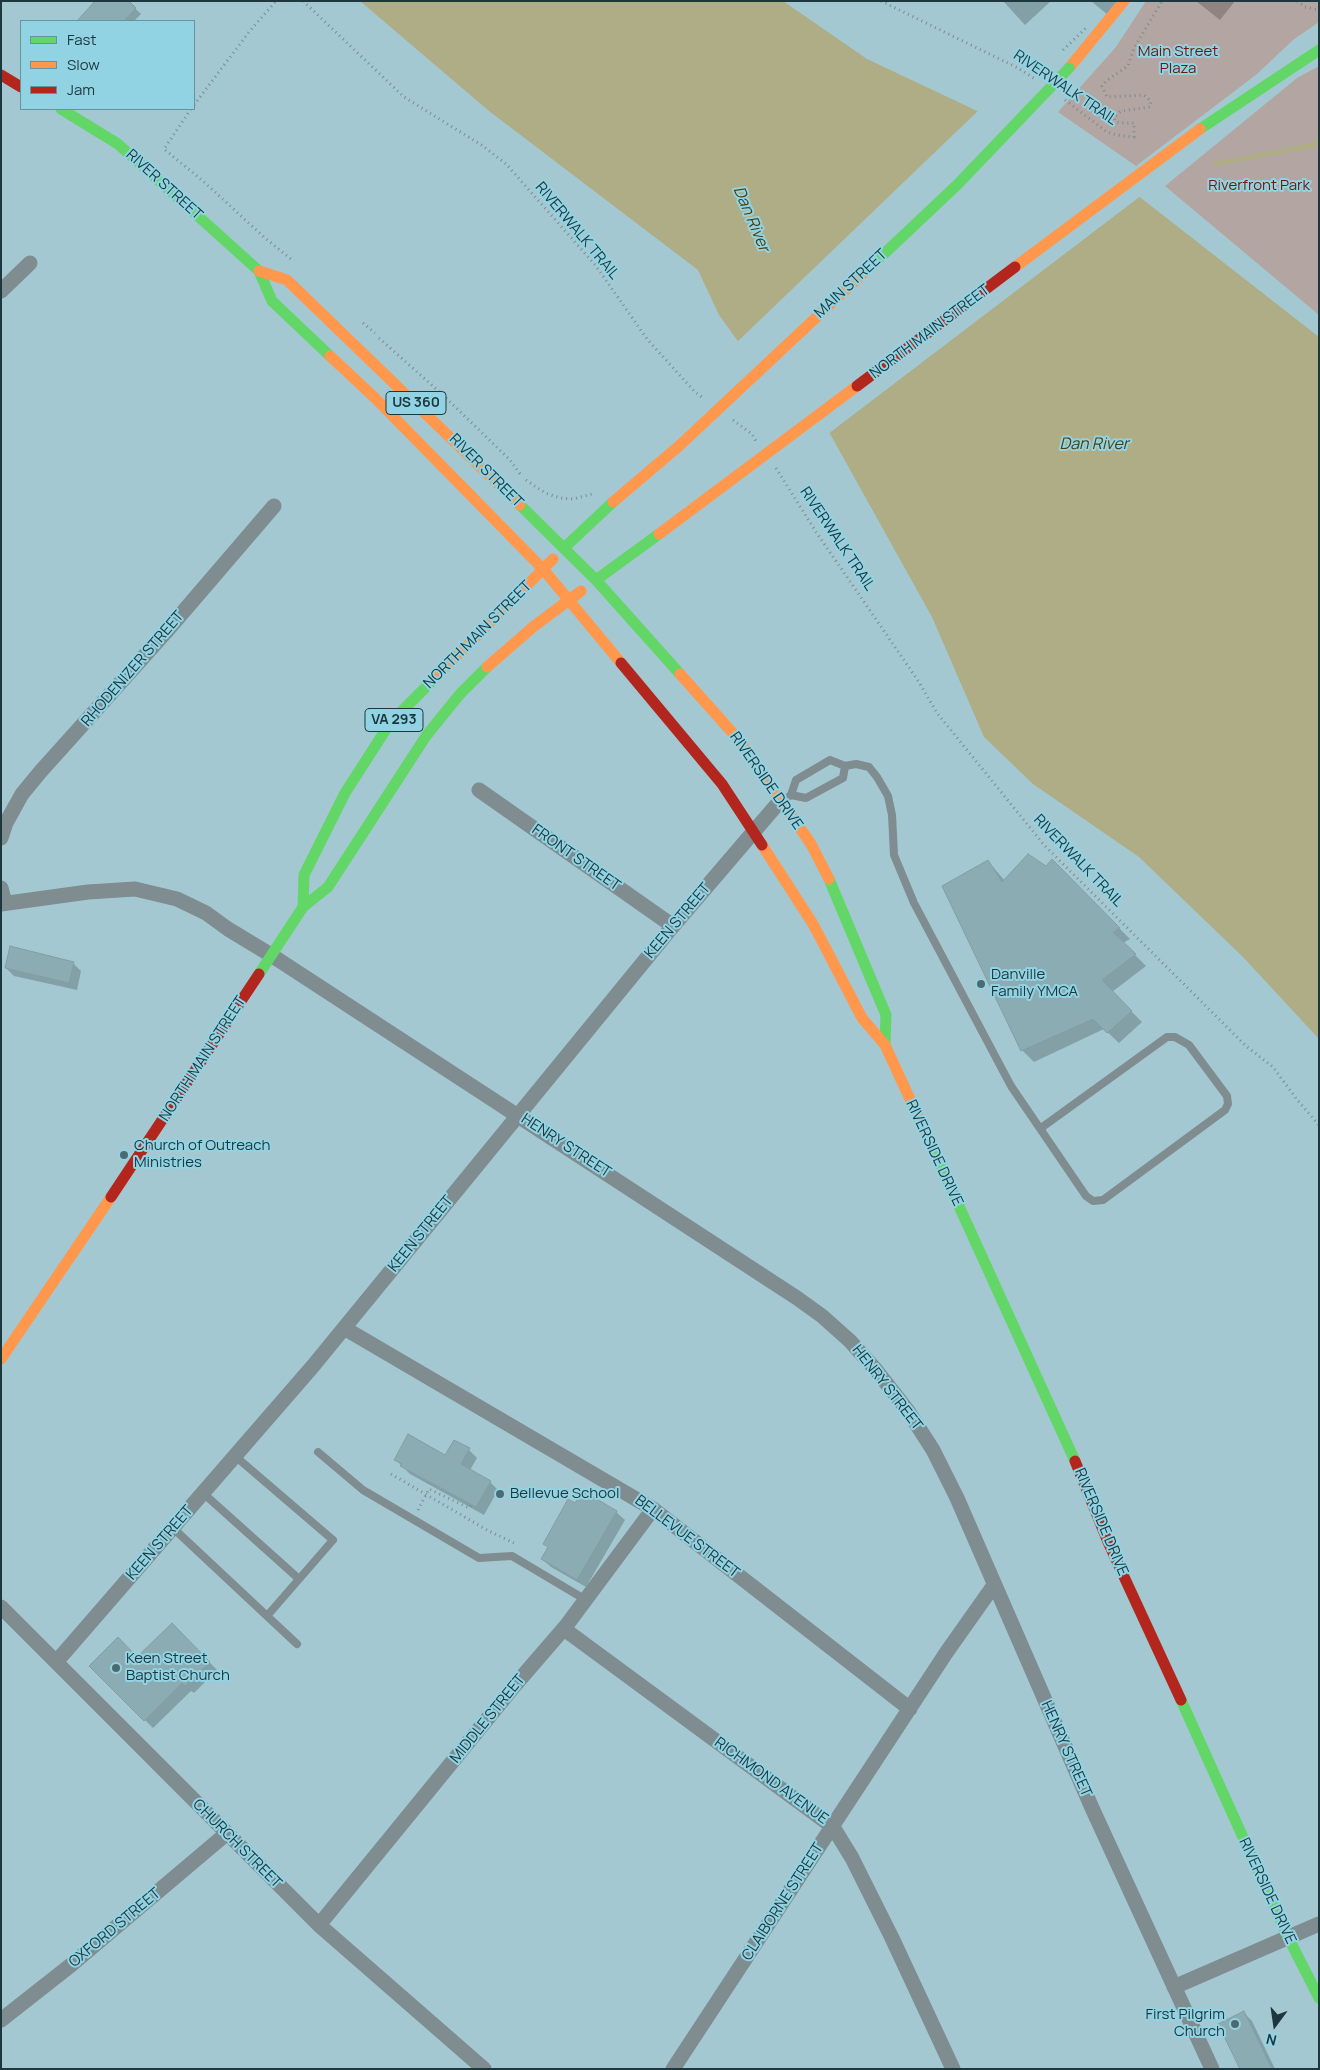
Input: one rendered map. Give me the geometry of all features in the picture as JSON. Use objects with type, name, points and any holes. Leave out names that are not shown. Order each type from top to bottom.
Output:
[{"type":"main road","name":"MAIN STREET","points":[[564,548],[613,502],[686,440],[964,178],[1069,68],[1123,2]]},
{"type":"main road","name":"NORTH MAIN STREET","points":[[1,1359],[184,1089],[303,907],[328,887],[426,736],[460,694],[495,659],[569,600],[1200,129],[1319,50]]},
{"type":"main road","points":[[1,76],[20,86]]},
{"type":"main road","name":"RIVER STREET","points":[[63,110],[118,144],[259,271],[272,301],[375,398],[543,569],[569,600]]},
{"type":"main road","name":"RIVER STREET","points":[[259,271],[288,280],[596,580]]},
{"type":"main road","name":"NORTH MAIN STREET","points":[[303,907],[304,875],[345,793],[390,723],[564,548]]},
{"type":"main road","name":"RIVERSIDE DRIVE","points":[[596,580],[740,740],[786,798],[837,894],[852,928],[886,1015],[885,1045]]},
{"type":"main road","name":"RIVERSIDE DRIVE","points":[[569,600],[722,784],[813,924],[862,1018],[885,1045],[1060,1426],[1108,1542],[1288,1937],[1319,1998]]},
{"type":"street","points":[[1,291],[30,263]]},
{"type":"street","name":"RHODENIZER STREET","points":[[1,838],[6,823],[22,794],[41,770],[126,678],[274,506]]},
{"type":"street","name":"FRONT STREET","points":[[479,790],[674,926]]},
{"type":"street","name":"KEEN STREET","points":[[57,1661],[344,1328],[674,926],[753,832],[786,798]]},
{"type":"street","points":[[1,888],[3,903]]},
{"type":"street","name":"HENRY STREET","points":[[3,903],[88,892],[136,889],[151,891],[177,899],[206,913],[797,1298],[822,1316],[850,1341],[876,1370],[908,1411],[933,1450],[957,1498],[1092,1808],[1212,2069]]},
{"type":"street","name":"BELLEVUE STREET","points":[[344,1328],[653,1509],[910,1709]]},
{"type":"street","name":"MIDDLE STREET","points":[[319,1926],[515,1685],[564,1629],[653,1509]]},
{"type":"street","name":"CLAIBORNE STREET","points":[[672,2069],[994,1585]]},
{"type":"street","name":"CHURCH STREET","points":[[1,1607],[57,1661],[319,1926],[484,2069]]},
{"type":"street","name":"RICHMOND AVENUE","points":[[564,1629],[833,1827],[852,1858],[953,2069]]},
{"type":"street","name":"OXFORD STREET","points":[[1,2020],[71,1965],[226,1834]]},
{"type":"street","points":[[1174,1987],[1319,1924]]},
{"type":"lane","points":[[845,766],[843,778],[806,798],[786,798],[796,780],[830,760],[845,766],[856,764],[868,767],[888,796],[892,815],[894,855],[914,903],[1011,1086],[1086,1196],[1093,1201],[1103,1200],[1224,1110],[1228,1104],[1227,1096],[1189,1045],[1175,1037],[1167,1037],[1041,1128]]},
{"type":"lane","points":[[318,1452],[363,1490],[479,1558],[512,1556],[586,1600]]},
{"type":"lane","points":[[235,1456],[333,1540],[267,1616]]},
{"type":"lane","points":[[203,1492],[299,1579]]},
{"type":"lane","points":[[172,1528],[297,1644]]},
{"type":"path","points":[[195,104],[248,32],[276,1]]},
{"type":"path","name":"RIVERWALK TRAIL","points":[[303,1],[404,97],[483,146],[506,164],[596,266],[647,339],[694,391],[708,402]]},
{"type":"path","name":"RIVERWALK TRAIL","points":[[881,1],[1018,68],[1040,82]]},
{"type":"path","name":"RIVERWALK TRAIL","points":[[1061,97],[1107,132],[1134,137],[1134,123],[1120,124],[1114,117],[1121,111],[1150,107],[1151,101],[1144,95],[1107,97],[1102,86],[1106,81],[1128,66],[1134,48],[1162,1]]},
{"type":"path","points":[[1297,1],[1305,7],[1319,10]]},
{"type":"path","points":[[190,110],[164,149],[296,264]]},
{"type":"path","points":[[360,321],[439,391],[510,460],[520,475],[532,484],[545,493],[573,500],[600,491]]},
{"type":"path","points":[[728,416],[752,434],[762,448]]},
{"type":"path","name":"RIVERWALK TRAIL","points":[[771,462],[937,713],[1044,845],[1246,1046],[1273,1067],[1298,1101],[1319,1125]]},
{"type":"path","points":[[391,1474],[487,1530],[518,1545],[512,1556]]},
{"type":"path","points":[[425,1495],[429,1489],[469,1508],[472,1505]]},
{"type":"green space","name":"Main Street Plaza","points":[[1146,1],[1319,1],[1319,22],[1293,40],[1257,74],[1136,166],[1058,112],[1116,47]]},
{"type":"green space","name":"Riverfront Park","points":[[1319,66],[1319,315],[1165,186],[1297,78]]},
{"type":"water","name":"Dan River","points":[[360,1],[783,1],[867,59],[1045,143],[1091,159],[1319,337],[1319,1039],[1243,957],[1139,857],[1033,784],[984,737],[932,617],[829,432],[772,388],[719,315],[698,270],[489,111]]},
{"type":"pier","points":[[980,109],[1046,140],[1092,157],[1142,195],[828,434],[771,390],[736,343]]},
{"type":"building","points":[[95,1],[129,1],[136,8],[125,20],[78,20]]},
{"type":"building","points":[[1028,854],[1046,866],[1052,859],[1120,928],[1113,932],[1136,954],[1102,980],[1132,1011],[1107,1033],[1093,1019],[1021,1051],[942,886],[988,860],[1002,882]]},
{"type":"building","points":[[10,946],[74,962],[69,983],[5,968]]},
{"type":"building","points":[[408,1434],[445,1455],[454,1440],[470,1448],[461,1464],[491,1481],[476,1507],[400,1466],[402,1464],[394,1460]]},
{"type":"building","points":[[583,1491],[617,1511],[577,1580],[541,1559],[548,1547],[543,1544],[568,1499],[575,1503]]},
{"type":"building","points":[[172,1623],[210,1662],[185,1686],[182,1683],[144,1721],[89,1666],[118,1637],[137,1657]]},
{"type":"building","points":[[1244,2011],[1272,2069],[1240,2069],[1218,2024]]},
{"type":"waterway","points":[[1215,164],[1314,145],[1319,138]]},
{"type":"traffic: fast","points":[[1200,129],[1319,50]]},
{"type":"traffic: fast","points":[[869,268],[957,185],[1069,68]]},
{"type":"traffic: fast","points":[[63,110],[118,144],[259,271],[272,301],[330,356]]},
{"type":"traffic: fast","points":[[564,548],[613,502]]},
{"type":"traffic: fast","points":[[520,505],[596,580],[680,674]]},
{"type":"traffic: fast","points":[[596,580],[659,534]]},
{"type":"traffic: fast","points":[[259,974],[303,907],[328,887],[426,736],[460,694],[487,667]]},
{"type":"traffic: fast","points":[[303,907],[304,875],[345,793],[390,723],[437,676]]},
{"type":"traffic: fast","points":[[829,879],[886,1015],[885,1045]]},
{"type":"traffic: fast","points":[[928,1138],[1075,1461]]},
{"type":"traffic: fast","points":[[1181,1700],[1288,1937],[1319,1998]]},
{"type":"traffic: slow","points":[[1069,68],[1124,1]]},
{"type":"traffic: slow","points":[[1015,267],[1200,129]]},
{"type":"traffic: slow","points":[[613,502],[679,446],[869,268]]},
{"type":"traffic: slow","points":[[259,271],[287,280],[520,505]]},
{"type":"traffic: slow","points":[[330,356],[375,398],[543,569],[621,663]]},
{"type":"traffic: slow","points":[[659,534],[857,386]]},
{"type":"traffic: slow","points":[[437,676],[553,559]]},
{"type":"traffic: slow","points":[[487,667],[533,627],[581,591]]},
{"type":"traffic: slow","points":[[680,674],[739,740],[811,844],[829,879]]},
{"type":"traffic: slow","points":[[762,845],[813,924],[862,1018],[885,1045],[928,1138]]},
{"type":"traffic: slow","points":[[1,1359],[111,1197]]},
{"type":"traffic: jam","points":[[1,75],[20,86]]},
{"type":"traffic: jam","points":[[857,386],[1015,267]]},
{"type":"traffic: jam","points":[[621,663],[722,784],[762,845]]},
{"type":"traffic: jam","points":[[111,1197],[259,974]]},
{"type":"traffic: jam","points":[[1075,1461],[1108,1542],[1181,1700]]},
{"type":"place","name":"Danville Family YMCA","points":[[981,984]]},
{"type":"place","name":"Church of Outreach Ministries","points":[[124,1155]]},
{"type":"place","name":"Bellevue School","points":[[500,1494]]},
{"type":"place","name":"Keen Street Baptist Church","points":[[116,1668]]},
{"type":"place","name":"First Pilgrim Church","points":[[1235,2024]]}]
